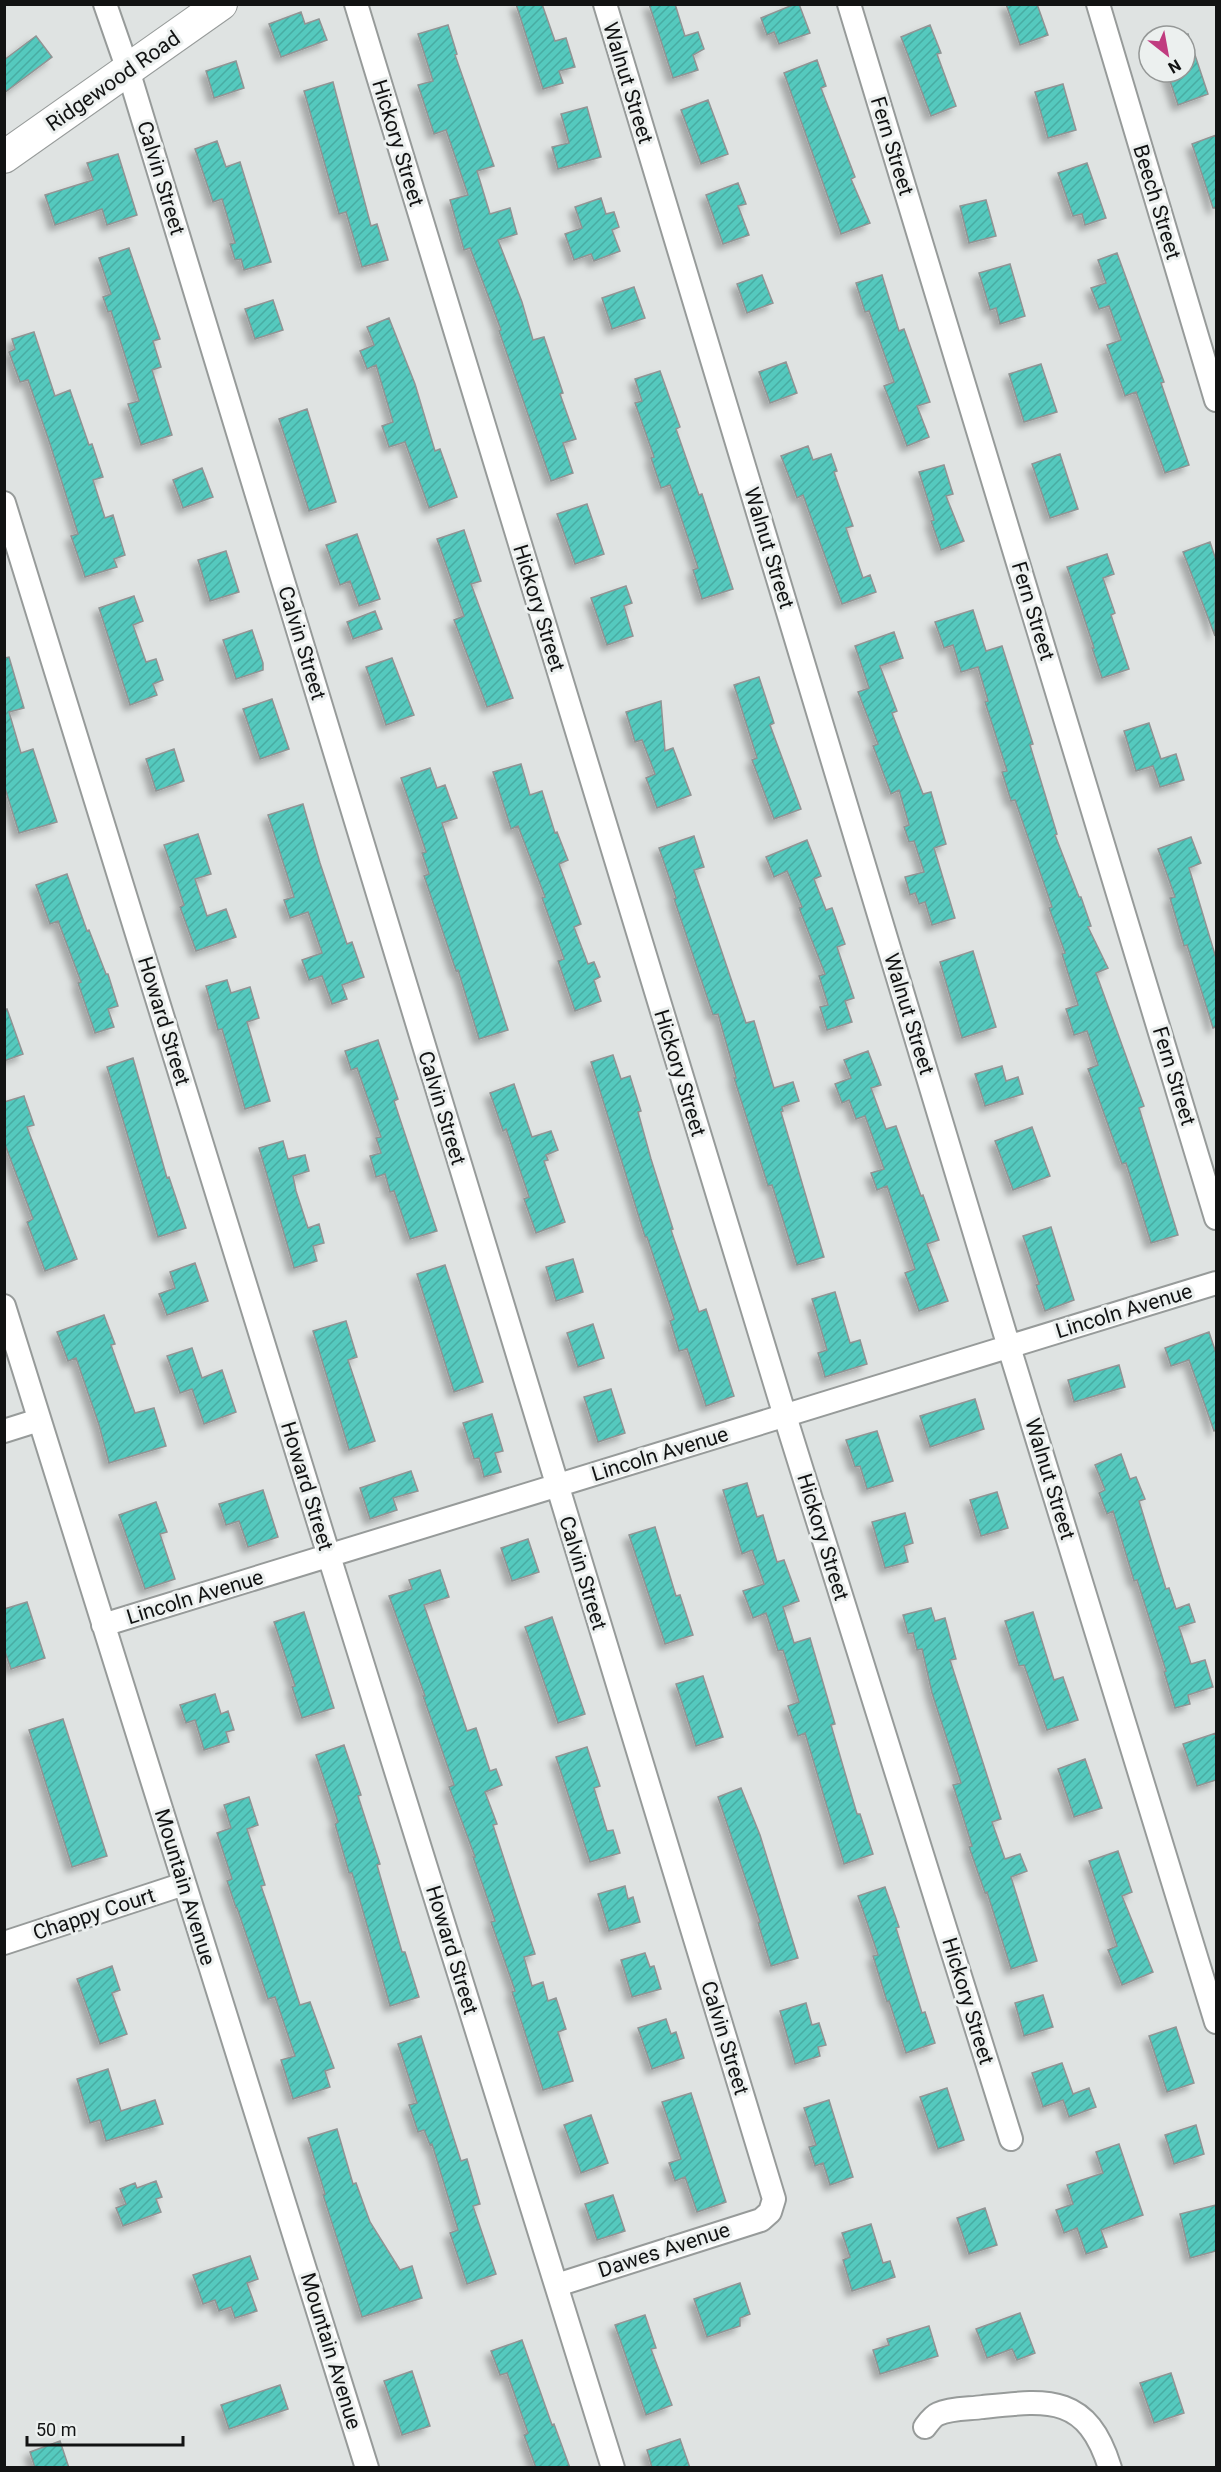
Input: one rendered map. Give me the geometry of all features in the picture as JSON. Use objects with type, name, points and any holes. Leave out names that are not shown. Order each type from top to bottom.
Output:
[{"type":"main road","name":"Ridgewood Road","points":[[4,157],[221,4]]},
{"type":"street","name":"Calvin Street","points":[[105,4],[128,70],[774,2199],[770,2212]]},
{"type":"street","name":"Hickory Street","points":[[356,4],[785,1416],[1011,2139]]},
{"type":"street","name":"Walnut Street","points":[[605,4],[1009,1347],[1216,2022]]},
{"type":"street","name":"Fern Street","points":[[849,4],[1216,1218]]},
{"type":"street","name":"Beech Street","points":[[1098,4],[1216,399]]},
{"type":"street","name":"Howard Street","points":[[4,503],[613,2468]]},
{"type":"street","name":"Lincoln Avenue","points":[[103,1625],[1216,1283]]},
{"type":"street","name":"Mountain Avenue","points":[[4,1306],[367,2468]]},
{"type":"street","points":[[4,1431],[39,1420]]},
{"type":"street","name":"Chappy Court","points":[[4,1943],[184,1884]]},
{"type":"street","name":"Dawes Avenue","points":[[556,2286],[761,2220],[770,2212]]},
{"type":"street","points":[[924,2427],[936,2414],[951,2411],[1036,2401],[1053,2403],[1087,2422],[1099,2438],[1110,2468]]},
{"type":"building","points":[[516,4],[542,4],[555,41],[566,38],[575,67],[559,71],[563,83],[543,89]]},
{"type":"building","points":[[649,4],[675,4],[685,36],[698,32],[704,49],[693,55],[698,70],[673,78]]},
{"type":"building","points":[[799,4],[810,33],[779,44],[774,32],[767,35],[761,18]]},
{"type":"building","points":[[1006,4],[1037,4],[1048,35],[1020,45]]},
{"type":"building","points":[[301,12],[305,24],[319,19],[327,40],[281,57],[269,24]]},
{"type":"building","points":[[448,25],[457,54],[455,55],[494,166],[477,171],[490,214],[510,208],[517,234],[498,240],[522,302],[533,340],[544,337],[576,439],[563,443],[573,473],[551,481],[499,331],[501,330],[470,248],[464,250],[450,200],[468,195],[446,130],[434,134],[418,85],[433,81],[418,34]]},
{"type":"building","points":[[930,25],[941,53],[937,54],[956,106],[931,116],[901,37]]},
{"type":"building","points":[[36,36],[52,57],[4,93],[4,60]]},
{"type":"building","points":[[817,60],[826,86],[821,88],[855,177],[851,179],[870,223],[841,234],[784,73]]},
{"type":"building","points":[[236,61],[244,88],[214,98],[206,71]]},
{"type":"building","points":[[1197,61],[1208,94],[1178,105],[1171,84],[1197,84]]},
{"type":"building","points":[[333,82],[371,226],[377,224],[388,260],[362,267],[346,212],[339,214],[304,91]]},
{"type":"building","points":[[1063,84],[1076,130],[1048,138],[1035,92]]},
{"type":"building","points":[[708,100],[728,154],[701,164],[681,110]]},
{"type":"building","points":[[587,107],[601,157],[558,169],[552,147],[569,143],[561,114]]},
{"type":"building","points":[[1216,135],[1216,208],[1213,208],[1192,144]]},
{"type":"building","points":[[217,141],[226,167],[240,162],[271,262],[244,270],[241,259],[235,260],[230,244],[235,243],[222,199],[213,202],[195,149]]},
{"type":"building","points":[[118,154],[137,215],[107,225],[102,209],[55,225],[45,195],[93,180],[87,163]]},
{"type":"building","points":[[1087,163],[1106,218],[1085,225],[1082,214],[1073,216],[1058,173]]},
{"type":"building","points":[[738,183],[746,204],[738,206],[749,235],[723,244],[706,195]]},
{"type":"building","points":[[601,198],[606,214],[614,212],[619,227],[612,230],[620,251],[594,261],[591,254],[574,260],[565,234],[582,228],[575,207]]},
{"type":"building","points":[[986,200],[996,236],[969,243],[960,206]]},
{"type":"building","points":[[129,248],[160,339],[153,341],[161,367],[152,370],[172,435],[141,445],[128,404],[139,401],[111,311],[108,312],[103,297],[111,294],[99,258]]},
{"type":"building","points":[[1117,253],[1164,382],[1161,383],[1189,465],[1165,473],[1136,392],[1125,396],[1107,345],[1121,340],[1109,306],[1099,309],[1091,288],[1106,283],[1098,260]]},
{"type":"building","points":[[1010,264],[1025,316],[1000,324],[996,308],[990,310],[979,273]]},
{"type":"building","points":[[762,275],[773,303],[747,313],[737,284]]},
{"type":"building","points":[[882,275],[899,331],[904,329],[930,402],[917,406],[929,437],[907,446],[884,386],[894,382],[869,311],[865,312],[856,283]]},
{"type":"building","points":[[634,287],[645,318],[612,329],[602,298]]},
{"type":"building","points":[[273,300],[283,330],[255,339],[245,309]]},
{"type":"building","points":[[389,318],[415,384],[435,451],[440,449],[457,497],[429,508],[405,442],[389,447],[382,426],[393,422],[376,365],[367,369],[360,351],[374,345],[367,327]]},
{"type":"building","points":[[34,332],[55,396],[70,390],[103,477],[93,480],[105,518],[113,515],[125,555],[114,559],[117,567],[85,577],[71,536],[78,534],[50,444],[28,380],[20,382],[9,352],[15,349],[12,339]]},
{"type":"building","points":[[786,362],[797,393],[770,403],[759,372]]},
{"type":"building","points":[[1041,364],[1057,412],[1024,422],[1009,374]]},
{"type":"building","points":[[660,371],[680,427],[676,429],[699,495],[702,494],[733,589],[702,599],[693,570],[698,568],[670,485],[661,488],[651,458],[654,457],[635,403],[642,401],[635,379]]},
{"type":"building","points":[[307,409],[336,502],[309,511],[279,419]]},
{"type":"building","points":[[808,446],[813,460],[831,454],[837,471],[834,472],[853,526],[846,528],[863,578],[870,575],[876,592],[842,604],[803,495],[797,498],[781,456]]},
{"type":"building","points":[[1060,454],[1078,509],[1050,518],[1032,464]]},
{"type":"building","points":[[944,465],[953,494],[946,496],[964,541],[941,550],[919,472]]},
{"type":"building","points":[[202,468],[213,497],[183,508],[173,480]]},
{"type":"building","points":[[587,504],[604,554],[575,564],[557,514]]},
{"type":"building","points":[[464,530],[481,581],[471,584],[513,698],[487,707],[454,620],[464,616],[437,539]]},
{"type":"building","points":[[357,534],[380,599],[359,606],[350,581],[340,585],[326,545]]},
{"type":"building","points":[[1210,542],[1216,560],[1215,636],[1183,552]]},
{"type":"building","points":[[226,551],[239,592],[210,601],[198,560]]},
{"type":"building","points":[[1107,554],[1114,574],[1103,578],[1115,613],[1111,615],[1129,669],[1102,678],[1067,567]]},
{"type":"building","points":[[626,586],[632,603],[624,606],[633,636],[607,645],[591,598]]},
{"type":"building","points":[[134,596],[143,621],[133,625],[146,662],[156,659],[163,680],[153,684],[157,695],[130,705],[99,608]]},
{"type":"building","points":[[973,610],[986,651],[1002,646],[1033,744],[1030,745],[1057,834],[1055,835],[1079,897],[1081,897],[1091,926],[1088,927],[1108,968],[1096,973],[1144,1106],[1139,1108],[1178,1235],[1151,1243],[1126,1163],[1122,1164],[1088,1069],[1098,1065],[1087,1031],[1074,1035],[1066,1009],[1078,1005],[1062,954],[1065,953],[1049,908],[1052,907],[1015,800],[1011,801],[1002,772],[1007,771],[985,702],[988,701],[978,667],[961,672],[953,645],[944,648],[935,622]]},
{"type":"building","points":[[375,611],[382,629],[353,639],[347,622]]},
{"type":"building","points":[[252,630],[263,663],[263,670],[236,679],[223,640]]},
{"type":"building","points":[[894,632],[903,658],[880,666],[897,711],[892,713],[923,794],[931,792],[946,844],[934,848],[955,918],[932,925],[925,902],[919,904],[915,893],[910,895],[905,877],[924,872],[914,841],[909,842],[904,827],[909,825],[899,790],[891,794],[873,746],[878,744],[858,692],[869,688],[855,646]]},
{"type":"building","points":[[9,657],[24,708],[9,712],[21,753],[33,749],[57,822],[19,833],[4,785],[4,658]]},
{"type":"building","points":[[392,658],[414,715],[386,725],[366,667]]},
{"type":"building","points":[[759,677],[774,723],[770,725],[801,809],[774,819],[752,760],[757,758],[734,685]]},
{"type":"building","points":[[272,699],[289,749],[260,759],[243,709]]},
{"type":"building","points":[[661,701],[665,751],[673,748],[691,795],[657,808],[646,778],[655,774],[642,740],[635,742],[626,712]]},
{"type":"building","points":[[1149,723],[1161,759],[1176,754],[1184,780],[1160,787],[1153,766],[1136,771],[1124,731]]},
{"type":"building","points":[[174,749],[184,781],[156,791],[146,759]]},
{"type":"building","points":[[521,764],[530,795],[542,791],[555,833],[557,832],[568,860],[559,864],[581,924],[574,927],[588,964],[594,962],[600,977],[594,980],[601,1001],[575,1011],[558,961],[564,959],[542,898],[545,897],[518,826],[511,829],[493,772]]},
{"type":"building","points":[[430,768],[437,788],[445,785],[457,818],[442,823],[508,1030],[479,1039],[458,970],[456,971],[424,876],[429,874],[422,853],[426,852],[401,778]]},
{"type":"building","points":[[303,804],[347,944],[352,942],[364,977],[342,985],[347,999],[332,1004],[322,976],[309,980],[302,960],[322,953],[308,912],[290,918],[284,900],[294,897],[268,815]]},
{"type":"building","points":[[198,834],[211,874],[195,879],[207,916],[226,909],[236,937],[196,951],[180,907],[184,905],[164,845]]},
{"type":"building","points":[[694,836],[704,867],[694,870],[746,1023],[754,1021],[774,1088],[793,1082],[799,1101],[782,1107],[781,1112],[824,1257],[797,1265],[772,1185],[768,1186],[734,1078],[736,1078],[718,1014],[713,1015],[659,848]]},
{"type":"building","points":[[1191,837],[1201,863],[1189,868],[1216,958],[1216,1027],[1213,1028],[1187,945],[1184,946],[1170,898],[1175,897],[1158,849]]},
{"type":"building","points":[[807,840],[821,876],[814,879],[826,910],[832,908],[845,944],[837,947],[854,998],[845,1001],[852,1022],[827,1030],[820,1007],[828,1005],[819,976],[825,974],[799,908],[802,907],[787,871],[774,877],[766,857]]},
{"type":"building","points":[[67,874],[87,931],[89,930],[106,974],[108,974],[118,1006],[108,1009],[114,1027],[95,1033],[78,983],[81,982],[58,921],[50,924],[36,885]]},
{"type":"building","points":[[973,951],[996,1027],[962,1038],[940,962]]},
{"type":"building","points":[[227,980],[231,993],[250,987],[259,1018],[247,1022],[270,1101],[245,1109],[222,1029],[218,1030],[206,986]]},
{"type":"building","points":[[7,1009],[23,1054],[4,1061],[4,1010]]},
{"type":"building","points":[[378,1040],[398,1099],[394,1101],[437,1231],[410,1239],[394,1191],[390,1192],[385,1174],[376,1177],[370,1156],[381,1153],[376,1138],[381,1137],[357,1068],[351,1070],[345,1051]]},
{"type":"building","points":[[868,1051],[881,1085],[871,1088],[886,1129],[896,1126],[939,1240],[927,1244],[948,1301],[919,1311],[905,1273],[915,1269],[887,1186],[877,1190],[871,1173],[884,1169],[865,1116],[856,1119],[849,1100],[842,1103],[835,1084],[851,1078],[844,1060]]},
{"type":"building","points":[[613,1055],[621,1079],[630,1076],[641,1111],[638,1112],[651,1159],[673,1229],[671,1230],[699,1312],[706,1309],[734,1396],[706,1406],[687,1349],[679,1351],[670,1321],[674,1319],[647,1237],[645,1237],[591,1062]]},
{"type":"building","points":[[133,1058],[167,1178],[169,1177],[186,1228],[158,1237],[107,1067]]},
{"type":"building","points":[[1002,1066],[1006,1081],[1018,1077],[1023,1094],[985,1106],[975,1074]]},
{"type":"building","points":[[514,1084],[532,1137],[551,1131],[558,1150],[546,1155],[548,1160],[544,1161],[565,1222],[536,1233],[524,1199],[529,1197],[506,1129],[503,1131],[490,1093]]},
{"type":"building","points":[[24,1096],[34,1125],[27,1127],[77,1259],[45,1271],[27,1222],[33,1219],[4,1142],[4,1102]]},
{"type":"building","points":[[1032,1127],[1050,1176],[1013,1190],[995,1141]]},
{"type":"building","points":[[283,1141],[288,1159],[305,1155],[309,1171],[293,1176],[296,1191],[308,1228],[319,1224],[324,1243],[313,1246],[317,1261],[294,1268],[259,1148]]},
{"type":"building","points":[[1051,1227],[1074,1300],[1045,1311],[1036,1285],[1039,1284],[1023,1236]]},
{"type":"building","points":[[573,1259],[583,1292],[556,1301],[546,1267]]},
{"type":"building","points":[[195,1263],[208,1301],[167,1315],[159,1294],[175,1288],[170,1272]]},
{"type":"building","points":[[445,1265],[483,1382],[454,1392],[417,1274]]},
{"type":"building","points":[[835,1292],[850,1343],[860,1340],[867,1364],[825,1377],[818,1353],[827,1350],[812,1299]]},
{"type":"building","points":[[104,1315],[115,1344],[111,1345],[135,1413],[154,1408],[166,1446],[109,1463],[99,1425],[76,1358],[68,1361],[57,1332]]},
{"type":"building","points":[[346,1321],[357,1357],[348,1360],[375,1441],[349,1450],[313,1331]]},
{"type":"building","points":[[593,1324],[604,1358],[578,1367],[567,1333]]},
{"type":"building","points":[[1209,1332],[1216,1353],[1216,1430],[1214,1431],[1189,1360],[1171,1366],[1165,1348]]},
{"type":"building","points":[[192,1348],[202,1378],[222,1370],[236,1412],[204,1424],[192,1389],[180,1393],[167,1356]]},
{"type":"building","points":[[1119,1365],[1125,1387],[1074,1402],[1068,1380]]},
{"type":"building","points":[[611,1389],[625,1433],[598,1442],[584,1397]]},
{"type":"building","points":[[975,1399],[984,1429],[930,1447],[920,1416]]},
{"type":"building","points":[[492,1414],[503,1451],[495,1453],[501,1472],[484,1477],[479,1458],[474,1459],[463,1423]]},
{"type":"building","points":[[877,1431],[893,1481],[867,1489],[860,1466],[855,1467],[846,1440]]},
{"type":"building","points":[[1121,1454],[1130,1479],[1136,1477],[1145,1499],[1139,1501],[1166,1589],[1169,1588],[1176,1609],[1189,1604],[1195,1622],[1179,1627],[1191,1664],[1205,1660],[1213,1687],[1188,1695],[1190,1704],[1175,1708],[1164,1672],[1166,1671],[1137,1580],[1134,1581],[1113,1511],[1107,1514],[1099,1493],[1105,1490],[1095,1465]]},
{"type":"building","points":[[411,1471],[418,1491],[393,1498],[397,1510],[370,1519],[360,1488]]},
{"type":"building","points":[[747,1483],[757,1517],[763,1515],[777,1562],[784,1560],[799,1601],[783,1607],[794,1643],[810,1638],[835,1724],[831,1725],[857,1814],[860,1814],[873,1854],[844,1864],[805,1733],[798,1736],[788,1706],[799,1702],[783,1650],[778,1651],[766,1613],[753,1618],[743,1591],[764,1584],[752,1550],[742,1554],[723,1490]]},
{"type":"building","points":[[263,1490],[278,1537],[248,1547],[239,1521],[226,1525],[219,1504]]},
{"type":"building","points":[[997,1492],[1008,1528],[981,1536],[970,1500]]},
{"type":"building","points":[[156,1502],[167,1532],[160,1534],[175,1579],[145,1589],[119,1515]]},
{"type":"building","points":[[905,1513],[913,1543],[904,1546],[908,1562],[885,1568],[872,1522]]},
{"type":"building","points":[[655,1527],[676,1596],[680,1595],[693,1635],[665,1644],[629,1535]]},
{"type":"building","points":[[528,1539],[539,1572],[512,1581],[501,1548]]},
{"type":"building","points":[[440,1570],[449,1597],[424,1605],[467,1731],[476,1728],[490,1771],[496,1769],[502,1785],[485,1792],[497,1824],[493,1825],[535,1954],[524,1957],[532,1986],[543,1982],[548,2001],[556,1998],[566,2029],[558,2032],[573,2081],[543,2090],[512,1992],[515,1991],[491,1922],[495,1921],[473,1857],[475,1857],[449,1787],[454,1785],[389,1596],[412,1589],[409,1580]]},
{"type":"building","points":[[27,1602],[45,1658],[11,1669],[4,1649],[4,1609]]},
{"type":"building","points":[[931,1608],[935,1621],[945,1618],[956,1659],[950,1660],[1001,1819],[992,1822],[1005,1859],[1020,1854],[1027,1871],[1011,1877],[1037,1961],[1011,1969],[987,1892],[985,1893],[969,1847],[972,1846],[953,1785],[961,1783],[932,1693],[922,1649],[917,1650],[913,1633],[908,1634],[903,1615]]},
{"type":"building","points":[[304,1612],[334,1708],[302,1718],[292,1687],[295,1686],[274,1622]]},
{"type":"building","points":[[1033,1612],[1054,1680],[1063,1677],[1078,1720],[1047,1730],[1024,1665],[1019,1666],[1005,1621]]},
{"type":"building","points":[[552,1617],[585,1714],[558,1723],[525,1627]]},
{"type":"building","points":[[703,1676],[723,1737],[696,1746],[676,1684]]},
{"type":"building","points":[[215,1694],[221,1714],[228,1711],[234,1730],[226,1732],[229,1742],[204,1750],[195,1720],[186,1723],[180,1705]]},
{"type":"building","points":[[63,1719],[107,1856],[72,1867],[29,1730]]},
{"type":"building","points":[[1216,1733],[1216,1780],[1197,1786],[1183,1744]]},
{"type":"building","points":[[344,1745],[361,1795],[358,1796],[380,1864],[377,1865],[402,1952],[405,1952],[419,1997],[390,2006],[352,1873],[349,1873],[335,1824],[338,1822],[316,1755]]},
{"type":"building","points":[[587,1747],[600,1786],[594,1788],[607,1831],[613,1830],[620,1853],[590,1862],[556,1757]]},
{"type":"building","points":[[1085,1759],[1102,1808],[1074,1817],[1058,1769]]},
{"type":"building","points":[[741,1788],[760,1835],[798,1958],[771,1966],[758,1923],[760,1922],[718,1797]]},
{"type":"building","points":[[249,1797],[258,1825],[247,1829],[265,1885],[261,1886],[300,2005],[310,2002],[334,2068],[325,2071],[330,2087],[293,2099],[281,2060],[295,2056],[275,1997],[268,1999],[236,1908],[227,1881],[232,1879],[217,1833],[231,1828],[224,1805]]},
{"type":"building","points":[[1118,1851],[1132,1892],[1122,1896],[1153,1972],[1122,1985],[1108,1950],[1117,1946],[1089,1861]]},
{"type":"building","points":[[625,1886],[628,1899],[633,1897],[640,1922],[609,1931],[598,1894]]},
{"type":"building","points":[[885,1887],[899,1927],[896,1928],[922,2013],[925,2012],[935,2043],[906,2053],[889,2001],[887,2002],[873,1956],[878,1955],[858,1896]]},
{"type":"building","points":[[645,1953],[650,1967],[654,1966],[661,1989],[632,1997],[621,1960]]},
{"type":"building","points":[[112,1966],[120,1990],[112,1993],[127,2034],[100,2044],[77,1979]]},
{"type":"building","points":[[1043,1995],[1053,2027],[1024,2036],[1015,2003]]},
{"type":"building","points":[[806,2003],[812,2025],[819,2023],[826,2045],[818,2047],[820,2056],[795,2064],[780,2011]]},
{"type":"building","points":[[666,2019],[671,2034],[676,2032],[684,2058],[652,2069],[638,2028]]},
{"type":"building","points":[[1176,2027],[1194,2083],[1167,2092],[1149,2036]]},
{"type":"building","points":[[421,2036],[461,2161],[467,2159],[480,2204],[473,2206],[496,2274],[467,2284],[450,2233],[458,2230],[432,2144],[430,2145],[424,2130],[418,2132],[409,2105],[417,2103],[398,2044]]},
{"type":"building","points":[[1062,2063],[1073,2094],[1089,2088],[1096,2107],[1069,2117],[1063,2100],[1043,2107],[1032,2073]]},
{"type":"building","points":[[108,2069],[121,2111],[155,2100],[163,2124],[106,2141],[100,2120],[90,2123],[77,2079]]},
{"type":"building","points":[[947,2088],[964,2140],[938,2149],[920,2097]]},
{"type":"building","points":[[691,2093],[726,2202],[697,2212],[685,2177],[675,2181],[669,2163],[681,2159],[662,2102]]},
{"type":"building","points":[[829,2100],[853,2177],[830,2185],[823,2163],[815,2166],[809,2147],[816,2145],[804,2108]]},
{"type":"building","points":[[591,2115],[608,2163],[581,2173],[564,2125]]},
{"type":"building","points":[[1196,2125],[1204,2154],[1174,2164],[1165,2135]]},
{"type":"building","points":[[337,2129],[353,2184],[356,2183],[370,2222],[400,2270],[412,2266],[422,2298],[362,2317],[323,2195],[325,2194],[308,2138]]},
{"type":"building","points":[[1119,2144],[1143,2215],[1101,2230],[1107,2247],[1086,2254],[1077,2228],[1064,2233],[1056,2210],[1073,2204],[1067,2185],[1103,2173],[1096,2152]]},
{"type":"building","points":[[156,2181],[162,2197],[156,2199],[161,2212],[123,2226],[116,2208],[126,2204],[120,2189],[135,2183],[137,2188]]},
{"type":"building","points":[[613,2195],[625,2231],[597,2240],[585,2204]]},
{"type":"building","points":[[1216,2205],[1216,2251],[1190,2258],[1180,2214]]},
{"type":"building","points":[[985,2208],[997,2245],[969,2254],[957,2218]]},
{"type":"building","points":[[871,2224],[883,2263],[890,2261],[895,2277],[852,2291],[843,2260],[850,2257],[842,2233]]},
{"type":"building","points":[[250,2256],[258,2279],[247,2283],[257,2311],[235,2318],[231,2307],[219,2311],[215,2300],[203,2304],[193,2275]]},
{"type":"building","points":[[740,2283],[750,2314],[740,2318],[740,2326],[707,2337],[694,2299]]},
{"type":"building","points":[[1020,2313],[1035,2353],[1017,2360],[1012,2349],[987,2358],[976,2329]]},
{"type":"building","points":[[645,2315],[656,2348],[651,2349],[672,2405],[646,2415],[615,2325]]},
{"type":"building","points":[[929,2326],[938,2356],[880,2374],[873,2350],[889,2345],[887,2339]]},
{"type":"building","points":[[522,2340],[570,2468],[536,2468],[524,2435],[528,2433],[507,2373],[500,2375],[491,2351]]},
{"type":"building","points":[[412,2371],[430,2426],[402,2435],[384,2381]]},
{"type":"building","points":[[1171,2373],[1184,2413],[1154,2423],[1140,2383]]},
{"type":"building","points":[[280,2385],[288,2409],[229,2429],[221,2405]]},
{"type":"building","points":[[680,2439],[690,2468],[652,2468],[647,2450]]},
{"type":"building","points":[[60,2441],[69,2468],[35,2468],[30,2452]]}]
